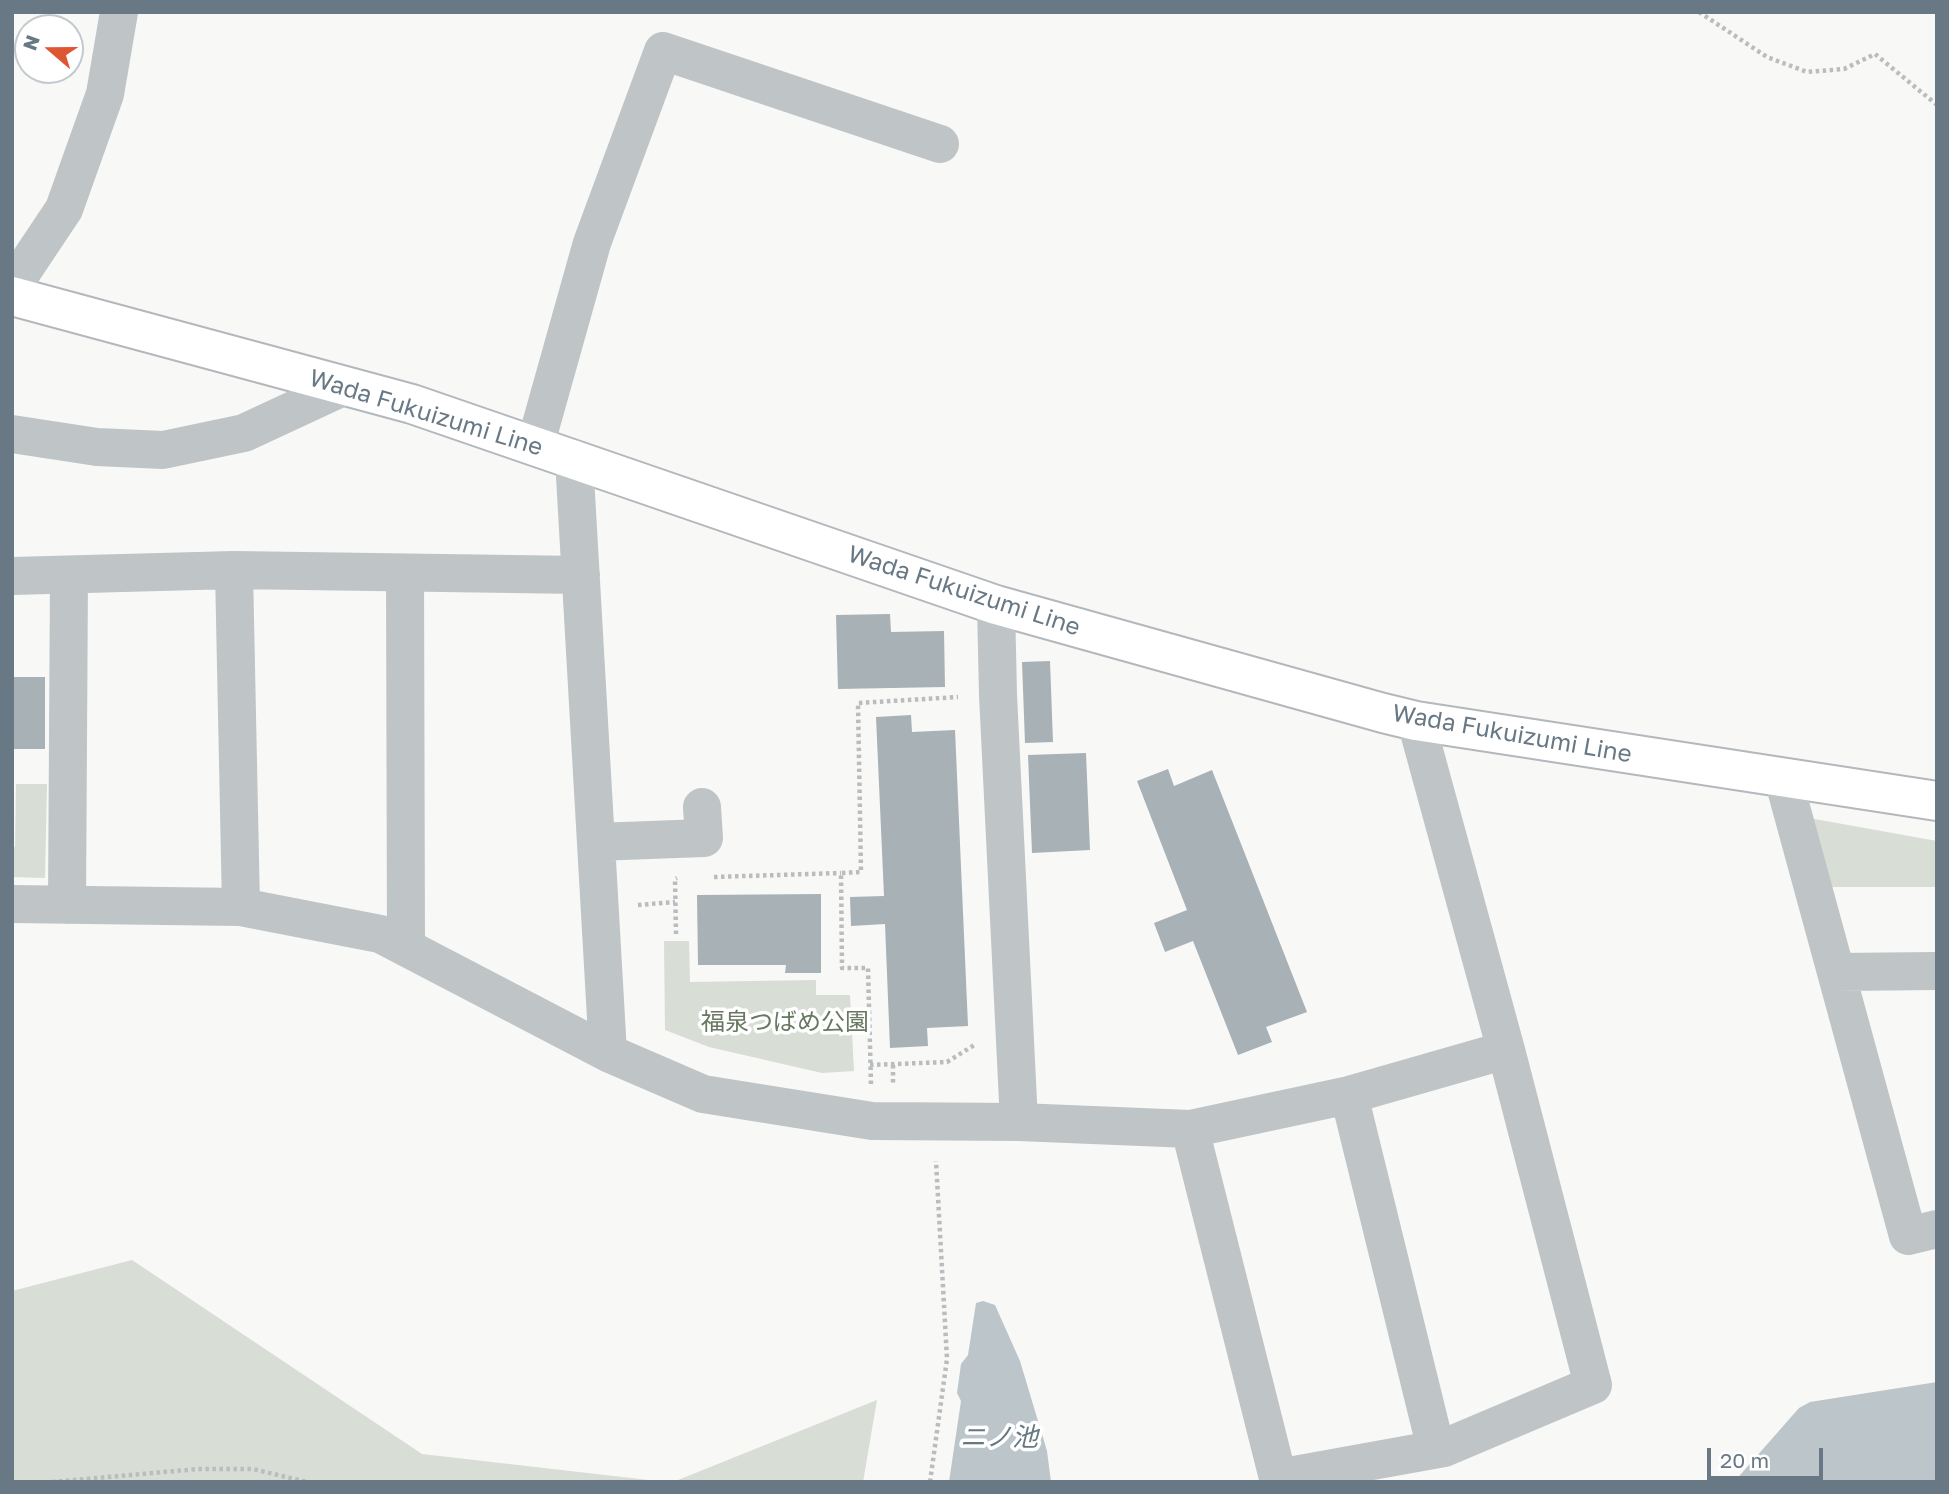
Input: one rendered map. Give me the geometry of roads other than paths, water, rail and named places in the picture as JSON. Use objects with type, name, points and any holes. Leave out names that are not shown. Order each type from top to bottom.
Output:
[{"type":"main road","name":"Wada Fukuizumi Line","points":[[12,296],[412,404],[996,605],[1416,721],[1937,801]]},
{"type":"street","points":[[12,287],[64,209],[105,94],[118,12]]},
{"type":"street","points":[[535,446],[592,243],[663,51],[940,144]]},
{"type":"street","points":[[12,434],[97,447],[163,450],[244,433],[345,386]]},
{"type":"street","points":[[574,459],[608,1053]]},
{"type":"street","points":[[12,576],[234,570],[581,575]]},
{"type":"street","points":[[234,570],[242,907]]},
{"type":"street","points":[[405,573],[406,946]]},
{"type":"street","points":[[67,905],[69,575]]},
{"type":"street","points":[[996,605],[1019,1122]]},
{"type":"street","points":[[1190,1129],[1278,1478],[1444,1448],[1593,1385],[1506,1049],[1416,721]]},
{"type":"street","points":[[1783,778],[1908,1236],[1937,1229]]},
{"type":"street","points":[[596,842],[704,838],[702,807]]},
{"type":"street","points":[[12,904],[242,907],[380,934],[608,1053],[703,1094],[872,1121],[1019,1122],[1190,1129],[1349,1095],[1506,1049]]},
{"type":"street","points":[[1836,972],[1937,971]]},
{"type":"street","points":[[1349,1095],[1436,1449]]},
{"type":"water","name":"ニノ池","points":[[983,1301],[995,1305],[1020,1361],[1047,1451],[1051,1482],[949,1482],[961,1401],[957,1393],[961,1364],[968,1355],[976,1303]]},
{"type":"water","points":[[1937,1382],[1937,1482],[1734,1482],[1799,1408],[1810,1402]]},
{"type":"park label","name":"福泉つばめ公園","points":[[785,1022]]}]
